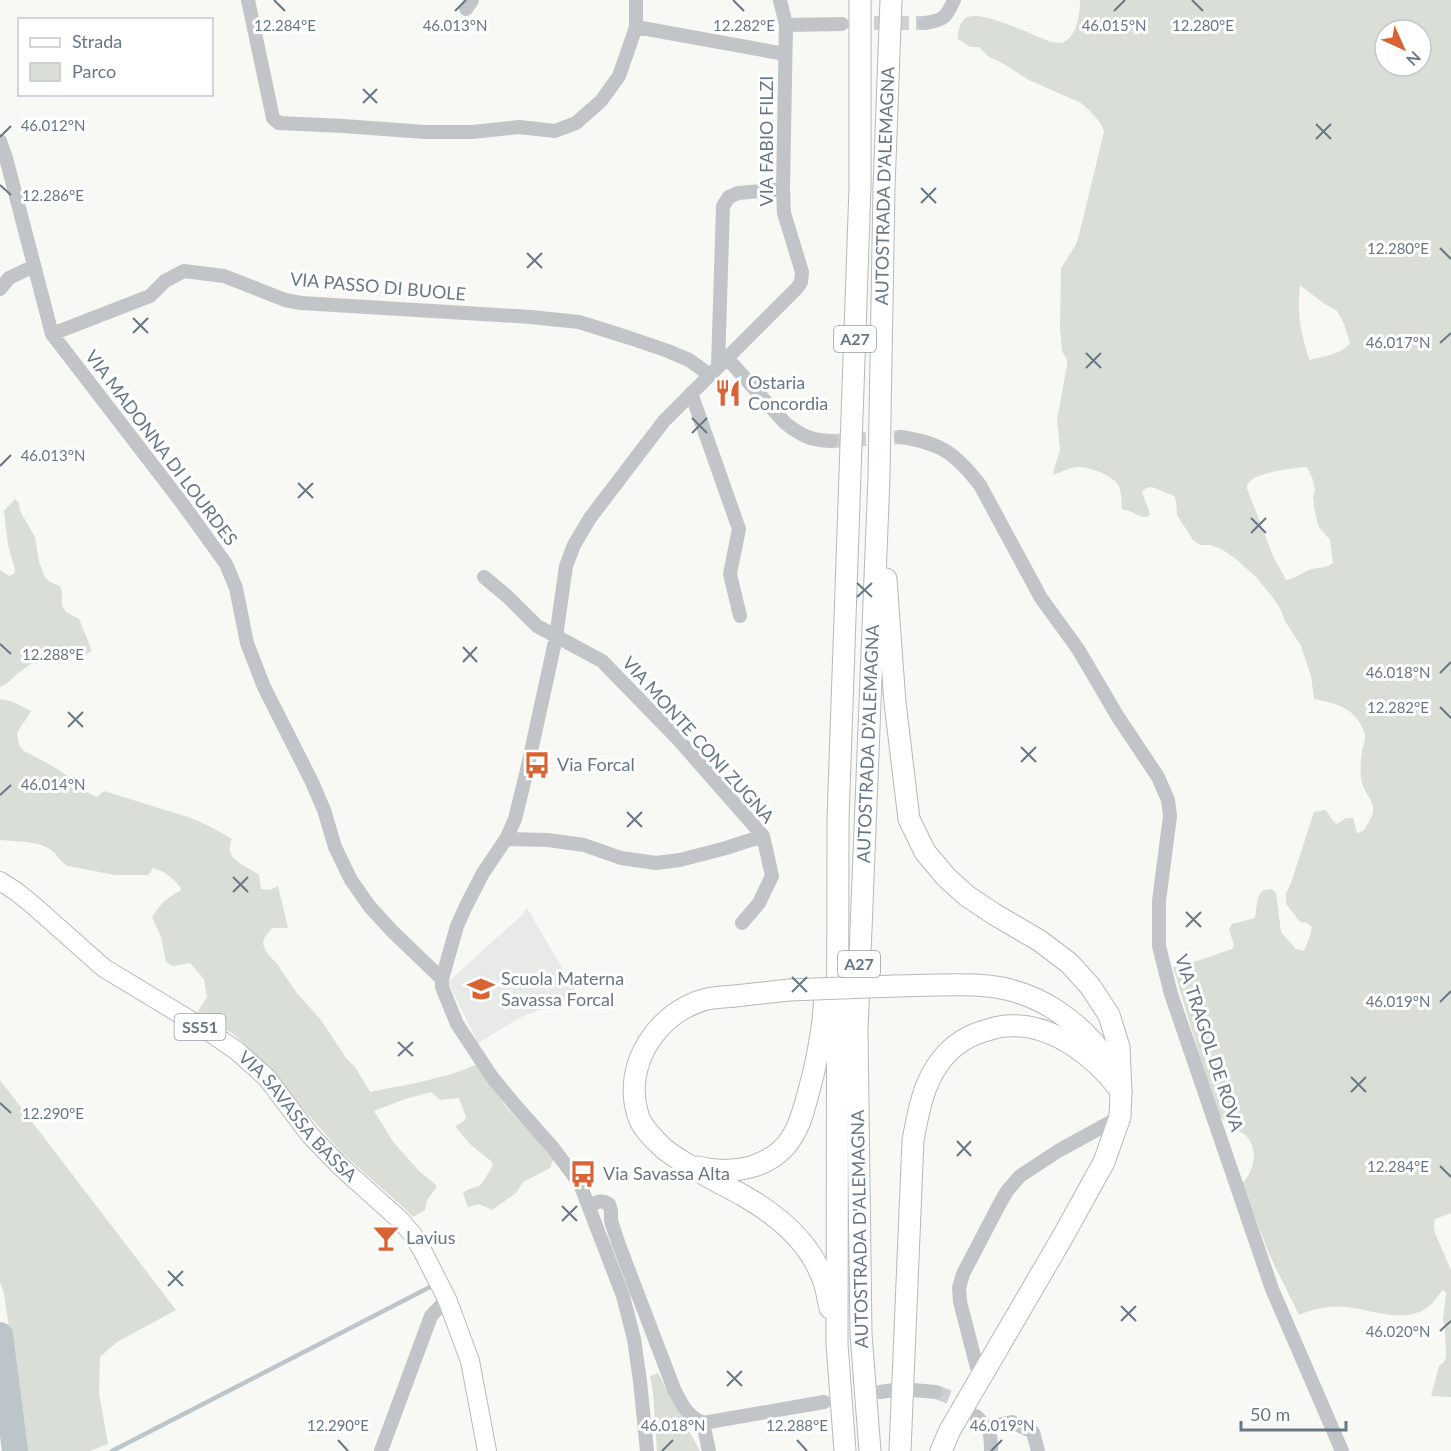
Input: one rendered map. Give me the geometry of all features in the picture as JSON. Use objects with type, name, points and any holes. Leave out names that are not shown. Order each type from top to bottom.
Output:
[{"type":"highway","name":"AUTOSTRADA D'ALEMAGNA","points":[[845,1451],[837,1344],[838,819],[860,187],[860,0]]},
{"type":"highway","name":"AUTOSTRADA D'ALEMAGNA","points":[[870,1451],[861,1334],[857,1030],[879,477],[884,200],[891,0]]},
{"type":"highway","name":"A27","points":[[879,477],[895,703],[909,819],[925,852],[967,896],[1040,941],[1069,963],[1090,986],[1109,1015],[1119,1047],[1120,1117],[1104,1162],[950,1430],[941,1451]]},
{"type":"highway","name":"A27","points":[[684,1162],[722,1171],[757,1165],[774,1157],[792,1138],[804,1109],[818,1061],[825,1008],[826,899],[838,819]]},
{"type":"highway","name":"A27","points":[[837,1344],[825,1285],[808,1252],[797,1238],[771,1213],[718,1183],[661,1146],[647,1131],[638,1115],[634,1094],[635,1073],[642,1053],[653,1034],[668,1019],[686,1007],[707,999],[789,990],[895,986],[988,986],[1028,995],[1072,1022],[1092,1040],[1109,1064],[1121,1091]]},
{"type":"highway","points":[[900,1451],[913,1140],[921,1104],[937,1066],[953,1047],[972,1035],[1005,1026],[1023,1026],[1051,1034],[1078,1048],[1102,1068],[1121,1091]]},
{"type":"main road","name":"VIA SAVASSA BASSA","points":[[0,881],[34,906],[104,968],[208,1031],[249,1060],[267,1078],[310,1135],[413,1235],[447,1299],[470,1361],[487,1451]]},
{"type":"street","points":[[248,0],[273,117],[279,123],[425,132],[472,132],[519,127],[555,131],[576,123],[601,101],[619,76],[636,27],[636,0]]},
{"type":"street","name":"VIA FABIO FILZI","points":[[718,366],[801,282],[802,272],[784,213],[786,25],[780,0]]},
{"type":"street","points":[[925,23],[940,20],[949,11],[954,0]]},
{"type":"street","points":[[786,25],[842,24]]},
{"type":"street","points":[[636,27],[785,54]]},
{"type":"street","name":"VIA MADONNA DI LOURDES","points":[[0,141],[52,334],[226,564],[236,588],[247,643],[264,687],[312,782],[324,810],[335,847],[351,880],[370,907],[442,979]]},
{"type":"street","points":[[647,1451],[634,1339],[623,1296],[580,1184],[553,1148],[492,1077],[457,1024],[442,987],[442,979],[466,906],[483,873],[506,839],[515,819],[556,637],[566,566],[574,545],[590,519],[664,421],[718,366],[723,206],[729,197],[738,193],[783,189]]},
{"type":"street","points":[[0,289],[9,278],[34,266]]},
{"type":"street","name":"VIA PASSO DI BUOLE","points":[[52,334],[150,296],[165,281],[183,271],[224,276],[285,300],[301,303],[579,322],[689,360],[718,366]]},
{"type":"street","points":[[718,366],[795,431],[813,440],[831,441]]},
{"type":"street","points":[[691,393],[739,529],[730,574],[740,616]]},
{"type":"street","name":"VIA TRAGOL DE ROVA","points":[[901,436],[923,440],[940,447],[967,468],[980,485],[1041,598],[1078,648],[1118,717],[1158,777],[1168,800],[1170,816],[1159,901],[1159,946],[1171,994],[1272,1289],[1342,1451]]},
{"type":"street","name":"VIA MONTE CONI ZUGNA","points":[[484,577],[537,626],[602,661],[678,738],[763,836],[772,876],[759,903],[742,923]]},
{"type":"street","points":[[506,839],[548,840],[584,845],[621,858],[656,863],[680,860],[763,836]]},
{"type":"street","points":[[980,1379],[960,1302],[960,1288],[963,1274],[999,1205],[1020,1176],[1058,1151],[1120,1117]]},
{"type":"street","points":[[589,1206],[599,1201],[609,1204],[619,1245],[674,1389],[681,1405],[691,1417],[703,1423],[824,1402]]},
{"type":"street","points":[[381,1451],[431,1316],[447,1299]]},
{"type":"street","points":[[912,1390],[936,1392]]},
{"type":"street","points":[[976,1416],[987,1427],[991,1435],[991,1451]]},
{"type":"street","points":[[987,1427],[1011,1422],[1033,1432],[1038,1451]]},
{"type":"street","points":[[703,1423],[709,1451]]},
{"type":"shaded area","points":[[527,908],[578,995],[521,1017],[478,1043],[448,982]]},
{"type":"green space","points":[[1080,0],[1451,0],[1451,1213],[1435,1219],[1434,1225],[1435,1233],[1451,1270],[1451,1397],[1431,1396],[1439,1366],[1446,1357],[1443,1319],[1446,1293],[1443,1290],[1428,1307],[1408,1315],[1339,1307],[1322,1308],[1299,1315],[1270,1256],[1242,1184],[1252,1168],[1254,1156],[1251,1144],[1245,1135],[1217,1114],[1173,967],[1232,949],[1234,945],[1229,930],[1232,924],[1255,918],[1258,899],[1262,891],[1266,889],[1272,889],[1276,893],[1281,932],[1296,949],[1304,951],[1312,927],[1300,922],[1286,904],[1286,894],[1314,812],[1325,810],[1337,824],[1346,818],[1353,818],[1357,833],[1363,831],[1367,825],[1373,806],[1361,779],[1361,758],[1365,738],[1361,725],[1347,709],[1314,699],[1311,676],[1301,646],[1285,621],[1281,610],[1256,577],[1223,550],[1211,545],[1200,545],[1193,540],[1177,515],[1174,496],[1152,487],[1146,488],[1142,492],[1150,514],[1143,517],[1122,509],[1119,487],[1115,481],[1105,475],[1076,467],[1053,475],[1060,450],[1057,420],[1067,365],[1062,351],[1060,329],[1061,268],[1078,239],[1104,132],[1098,120],[1081,103],[1029,80],[989,57],[979,47],[970,47],[958,39],[958,35],[963,20],[975,16],[992,19],[1051,42],[1061,43],[1071,36],[1078,18]],"holes":[[[1300,285],[1337,311],[1350,343],[1342,350],[1310,360],[1301,329]],[[1307,467],[1315,491],[1313,497],[1316,517],[1319,527],[1330,540],[1333,563],[1286,580],[1273,556],[1247,486],[1250,481],[1264,474]]]},
{"type":"green space","points":[[15,499],[35,537],[39,562],[45,577],[60,586],[62,606],[66,612],[79,619],[92,651],[79,658],[64,654],[45,655],[0,687],[0,570],[9,576],[14,574],[15,570],[8,545],[4,511]]},
{"type":"green space","points":[[0,699],[11,701],[31,711],[17,733],[19,745],[24,751],[56,768],[88,793],[97,797],[104,791],[191,818],[213,828],[232,839],[230,852],[237,861],[259,875],[261,889],[270,890],[278,886],[288,928],[272,928],[264,938],[263,944],[267,953],[296,992],[321,1020],[370,1092],[438,1078],[477,1064],[506,1107],[554,1158],[550,1168],[523,1182],[516,1193],[492,1210],[479,1204],[468,1207],[463,1193],[483,1182],[492,1167],[492,1162],[470,1144],[457,1129],[456,1126],[466,1117],[459,1098],[440,1100],[431,1092],[405,1099],[374,1111],[394,1143],[437,1187],[427,1200],[425,1210],[413,1217],[343,1154],[242,1042],[232,1033],[197,1013],[207,997],[204,979],[190,963],[173,966],[166,962],[161,937],[152,917],[164,902],[180,891],[181,888],[172,878],[152,868],[148,875],[115,875],[68,866],[45,847],[33,843],[0,840]]},
{"type":"green space","points":[[0,1080],[176,1310],[117,1342],[100,1357],[99,1393],[108,1444],[90,1451],[24,1451],[20,1405],[4,1293],[0,1282]]},
{"type":"green space","points":[[658,1373],[700,1451],[657,1451],[650,1376]]},
{"type":"waterway","points":[[112,1451],[430,1287]]},
{"type":"waterway","points":[[0,1335],[15,1451]]},
{"type":"tunnel","points":[[853,23],[925,23]]},
{"type":"tunnel","points":[[831,441],[901,437]]},
{"type":"tunnel","points":[[936,1392],[957,1400],[968,1409]]},
{"type":"place","name":"Ostaria Concordia","points":[[728,393]]},
{"type":"place","name":"Via Forcal","points":[[537,765]]},
{"type":"place","name":"Scuola Materna Savassa Forcal","points":[[481,989]]},
{"type":"place","name":"Via Savassa Alta","points":[[583,1174]]},
{"type":"place","name":"Lavius","points":[[386,1238]]}]
